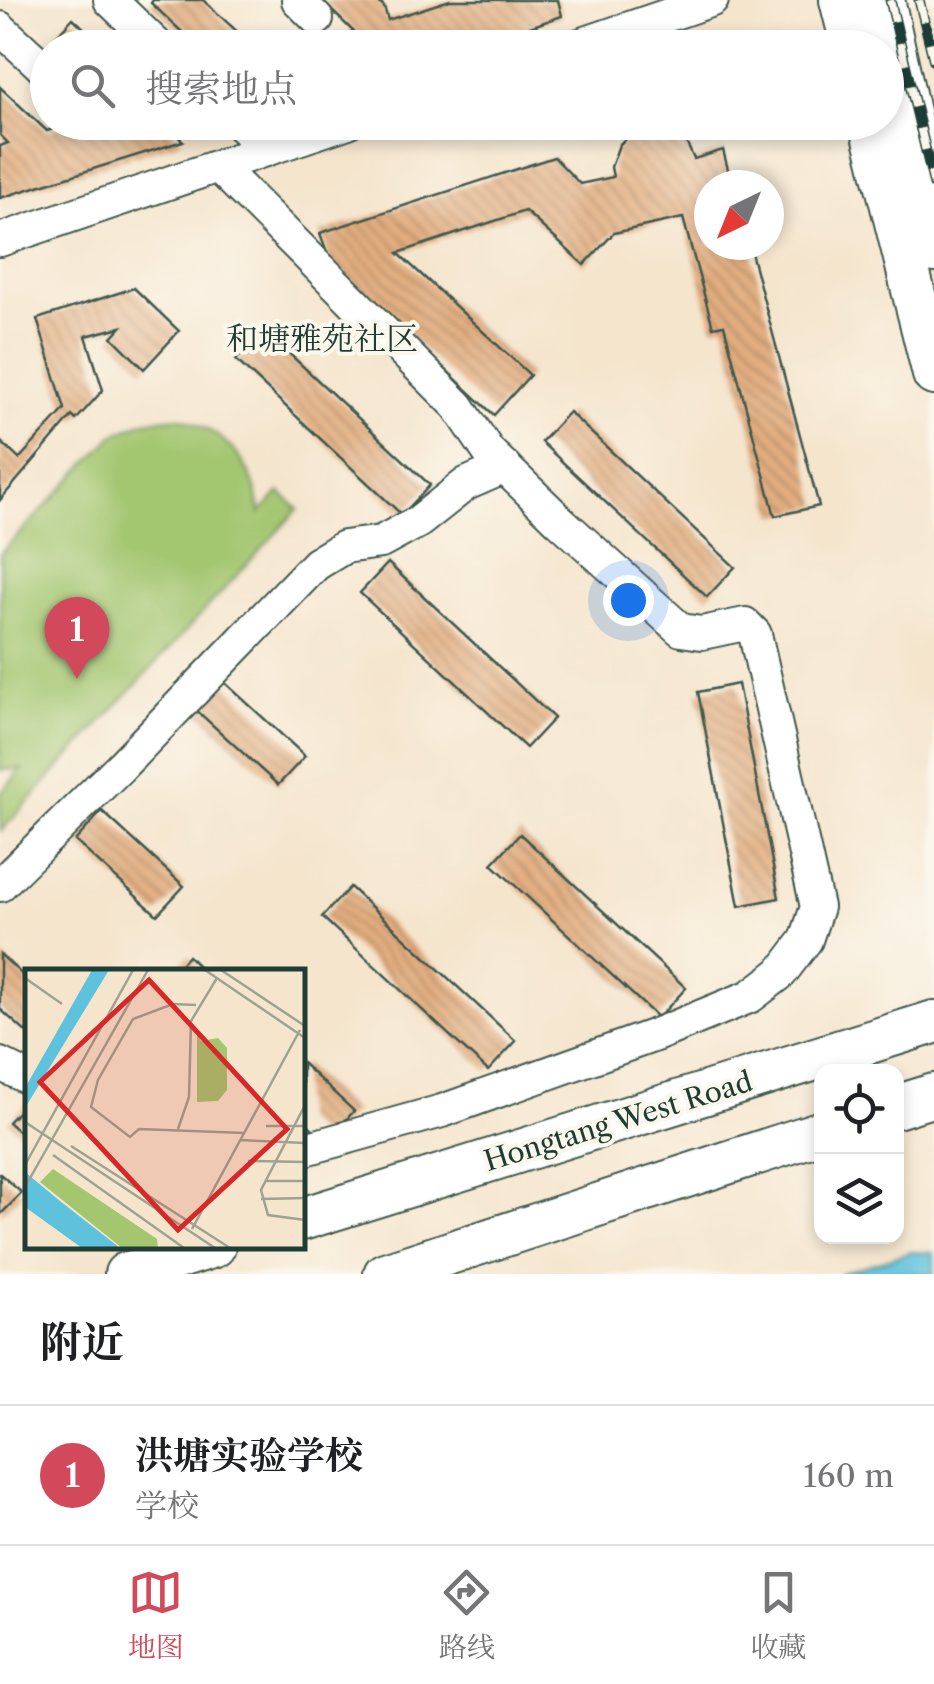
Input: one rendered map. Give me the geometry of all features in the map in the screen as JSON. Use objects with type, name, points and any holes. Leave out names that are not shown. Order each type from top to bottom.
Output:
[{"type":"highway","points":[[880,0],[887,30]]},
{"type":"highway","points":[[902,0],[934,136]]},
{"type":"highway","points":[[904,110],[934,248]]},
{"type":"main road","points":[[841,0],[848,30]]},
{"type":"main road","points":[[876,140],[934,374]]},
{"type":"main road","name":"Hongtang West Road","points":[[305,1218],[934,1022]]},
{"type":"main road","points":[[904,1104],[934,1095]]},
{"type":"main road","points":[[385,1274],[814,1135]]},
{"type":"main road","points":[[126,1274],[205,1249]]},
{"type":"street","points":[[110,0],[141,30]]},
{"type":"street","points":[[624,30],[712,0]]},
{"type":"street","points":[[0,28],[30,56]]},
{"type":"street","points":[[256,140],[266,150]]},
{"type":"street","points":[[0,240],[295,140]]},
{"type":"street","points":[[218,166],[458,406],[488,451],[681,630],[702,633],[745,624],[756,634],[817,907],[806,940],[781,973],[751,996],[658,1034],[442,1111],[305,1149]]},
{"type":"street","points":[[0,885],[316,564],[344,547],[380,542],[418,522],[466,484],[505,468]]},
{"type":"street","points":[[0,1064],[25,1076]]},
{"type":"green space","points":[[178,417],[210,431],[235,452],[252,479],[260,513],[280,492],[298,509],[1,831],[0,794],[22,769],[0,770],[0,554],[114,435],[145,421]]},
{"type":"water","points":[[911,1252],[934,1253],[934,1274],[839,1274]]},
{"type":"building","points":[[203,0],[236,30],[180,30],[151,3]]},
{"type":"building","points":[[321,0],[376,0],[384,7],[388,20],[450,0],[558,0],[562,16],[521,30],[352,30]]},
{"type":"building","points":[[73,18],[86,30],[62,30]]},
{"type":"building","points":[[0,87],[30,115],[30,140],[183,141],[0,198],[0,146],[8,143],[0,135]]},
{"type":"building","points":[[624,140],[685,140],[694,159],[723,150],[728,170],[694,170],[694,258],[683,218],[614,233],[584,265],[525,211],[398,253],[530,375],[494,415],[330,261],[320,233],[554,157],[580,184],[613,177],[611,167]]},
{"type":"building","points":[[695,260],[753,260],[819,506],[775,516],[724,325],[713,327]]},
{"type":"building","points":[[134,288],[179,331],[144,369],[112,337],[121,327],[86,336],[103,390],[76,420],[72,416],[0,500],[0,441],[19,459],[65,409],[37,319]]},
{"type":"building","points":[[264,330],[430,485],[402,515],[236,360]]},
{"type":"building","points":[[569,412],[735,567],[707,597],[541,442]]},
{"type":"building","points":[[388,563],[554,718],[526,748],[360,593]]},
{"type":"building","points":[[223,681],[305,756],[278,785],[196,710]]},
{"type":"building","points":[[738,684],[779,898],[739,906],[698,692]]},
{"type":"building","points":[[102,811],[184,886],[157,915],[75,841]]},
{"type":"building","points":[[520,834],[686,988],[658,1018],[492,864]]},
{"type":"building","points":[[350,887],[516,1041],[488,1071],[322,917]]},
{"type":"building","points":[[0,954],[25,977],[25,1031],[0,1009]]},
{"type":"building","points":[[188,956],[201,969],[177,969]]},
{"type":"building","points":[[305,1066],[354,1111],[326,1141],[305,1122]]},
{"type":"building","points":[[25,1104],[25,1137],[8,1122]]},
{"type":"building","points":[[0,1174],[22,1193],[0,1215]]},
{"type":"railway","points":[[890,0],[897,30]]},
{"type":"railway","points":[[919,0],[934,61]]},
{"type":"railway","points":[[904,59],[934,185]]},
{"type":"place","name":"洪塘实验学校","points":[[77,679]]},
{"type":"district","name":"和塘雅苑社区","points":[[322,338]]}]
